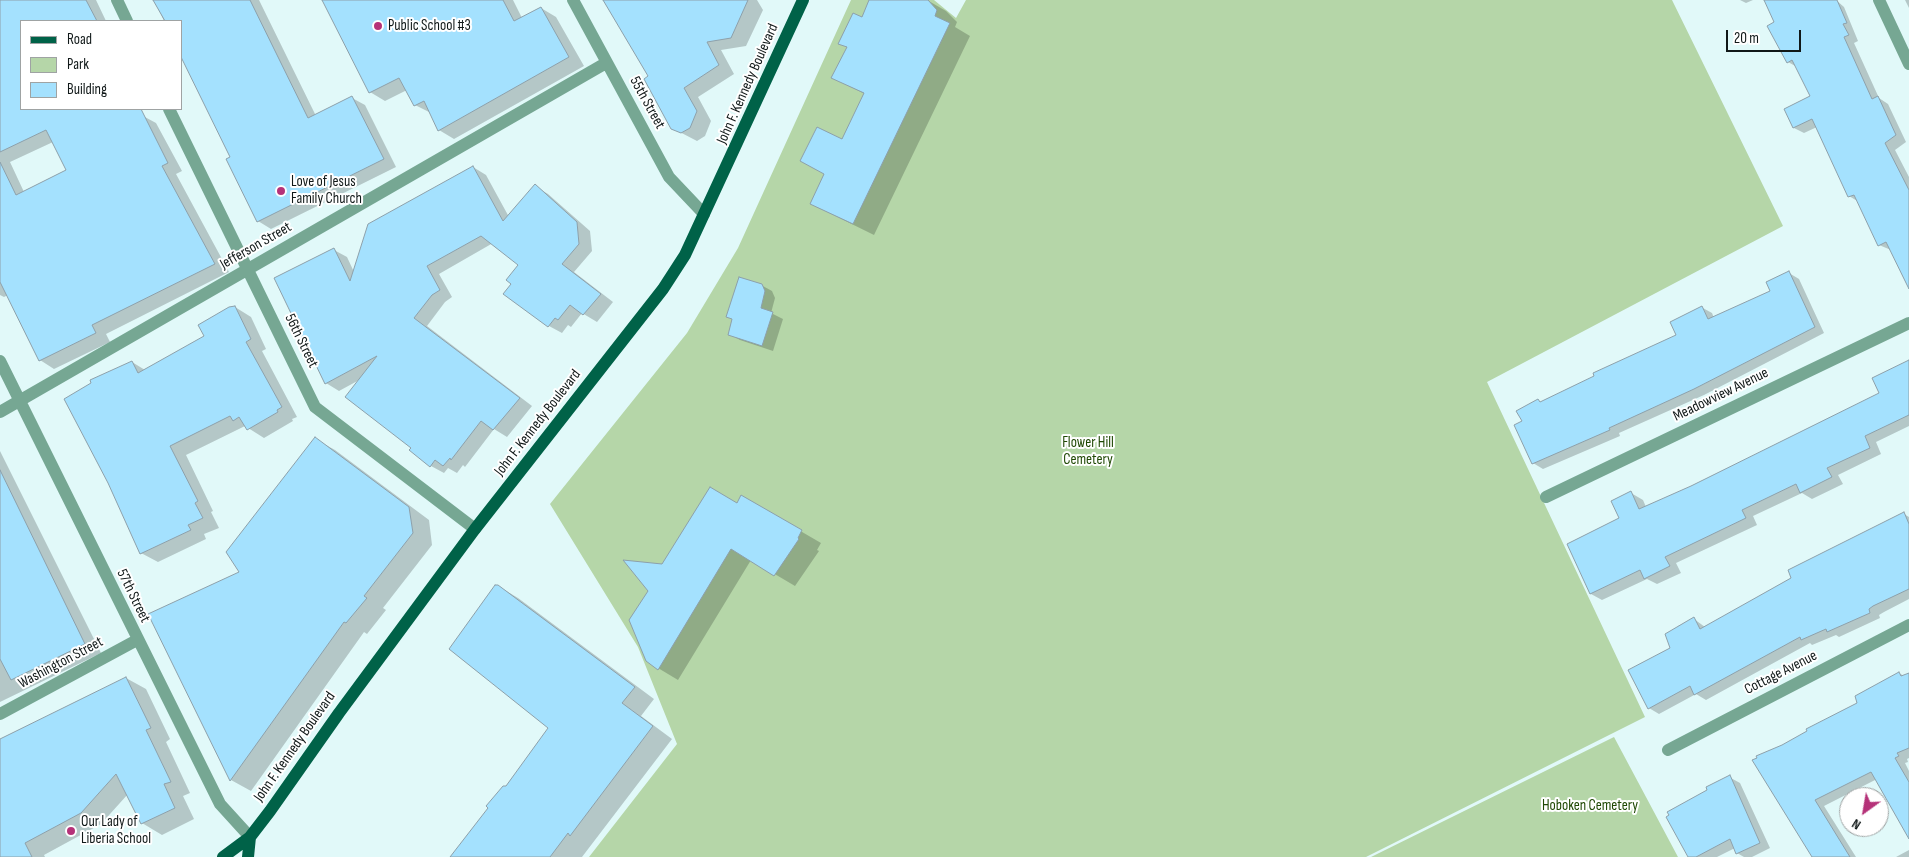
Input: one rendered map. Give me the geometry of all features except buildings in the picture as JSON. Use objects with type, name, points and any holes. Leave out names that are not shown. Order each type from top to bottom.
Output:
[{"type":"main road","name":"John F. Kennedy Boulevard","points":[[223,857],[250,837],[475,530],[663,289],[685,255],[728,166],[803,0]]},
{"type":"main road","points":[[248,857],[250,837]]},
{"type":"street","points":[[117,0],[127,20]]},
{"type":"street","name":"55th Street","points":[[573,0],[669,177],[704,214]]},
{"type":"street","points":[[1879,0],[1909,64]]},
{"type":"street","name":"Jefferson Street","points":[[0,412],[606,63]]},
{"type":"street","name":"56th Street","points":[[169,110],[247,271],[316,407],[475,530]]},
{"type":"street","name":"Meadowview Avenue","points":[[1546,497],[1909,323]]},
{"type":"street","name":"57th Street","points":[[0,361],[220,804],[250,837]]},
{"type":"street","name":"Cottage Avenue","points":[[1668,750],[1909,626]]},
{"type":"street","name":"Washington Street","points":[[0,714],[137,640]]},
{"type":"green space","name":"Flower Hill Cemetery","points":[[851,0],[934,0],[956,18],[966,0],[1672,0],[1783,226],[1487,382],[1645,717],[1366,857],[589,857],[677,744],[638,647],[550,504],[687,333],[738,248]]},
{"type":"green space","name":"Hoboken Cemetery","points":[[1614,737],[1678,857],[1371,857]]},
{"type":"place","name":"Public School #3","points":[[378,26]]},
{"type":"place","name":"Love of Jesus Family Church","points":[[281,191]]},
{"type":"place","name":"Our Lady of Liberia School","points":[[71,831]]}]
